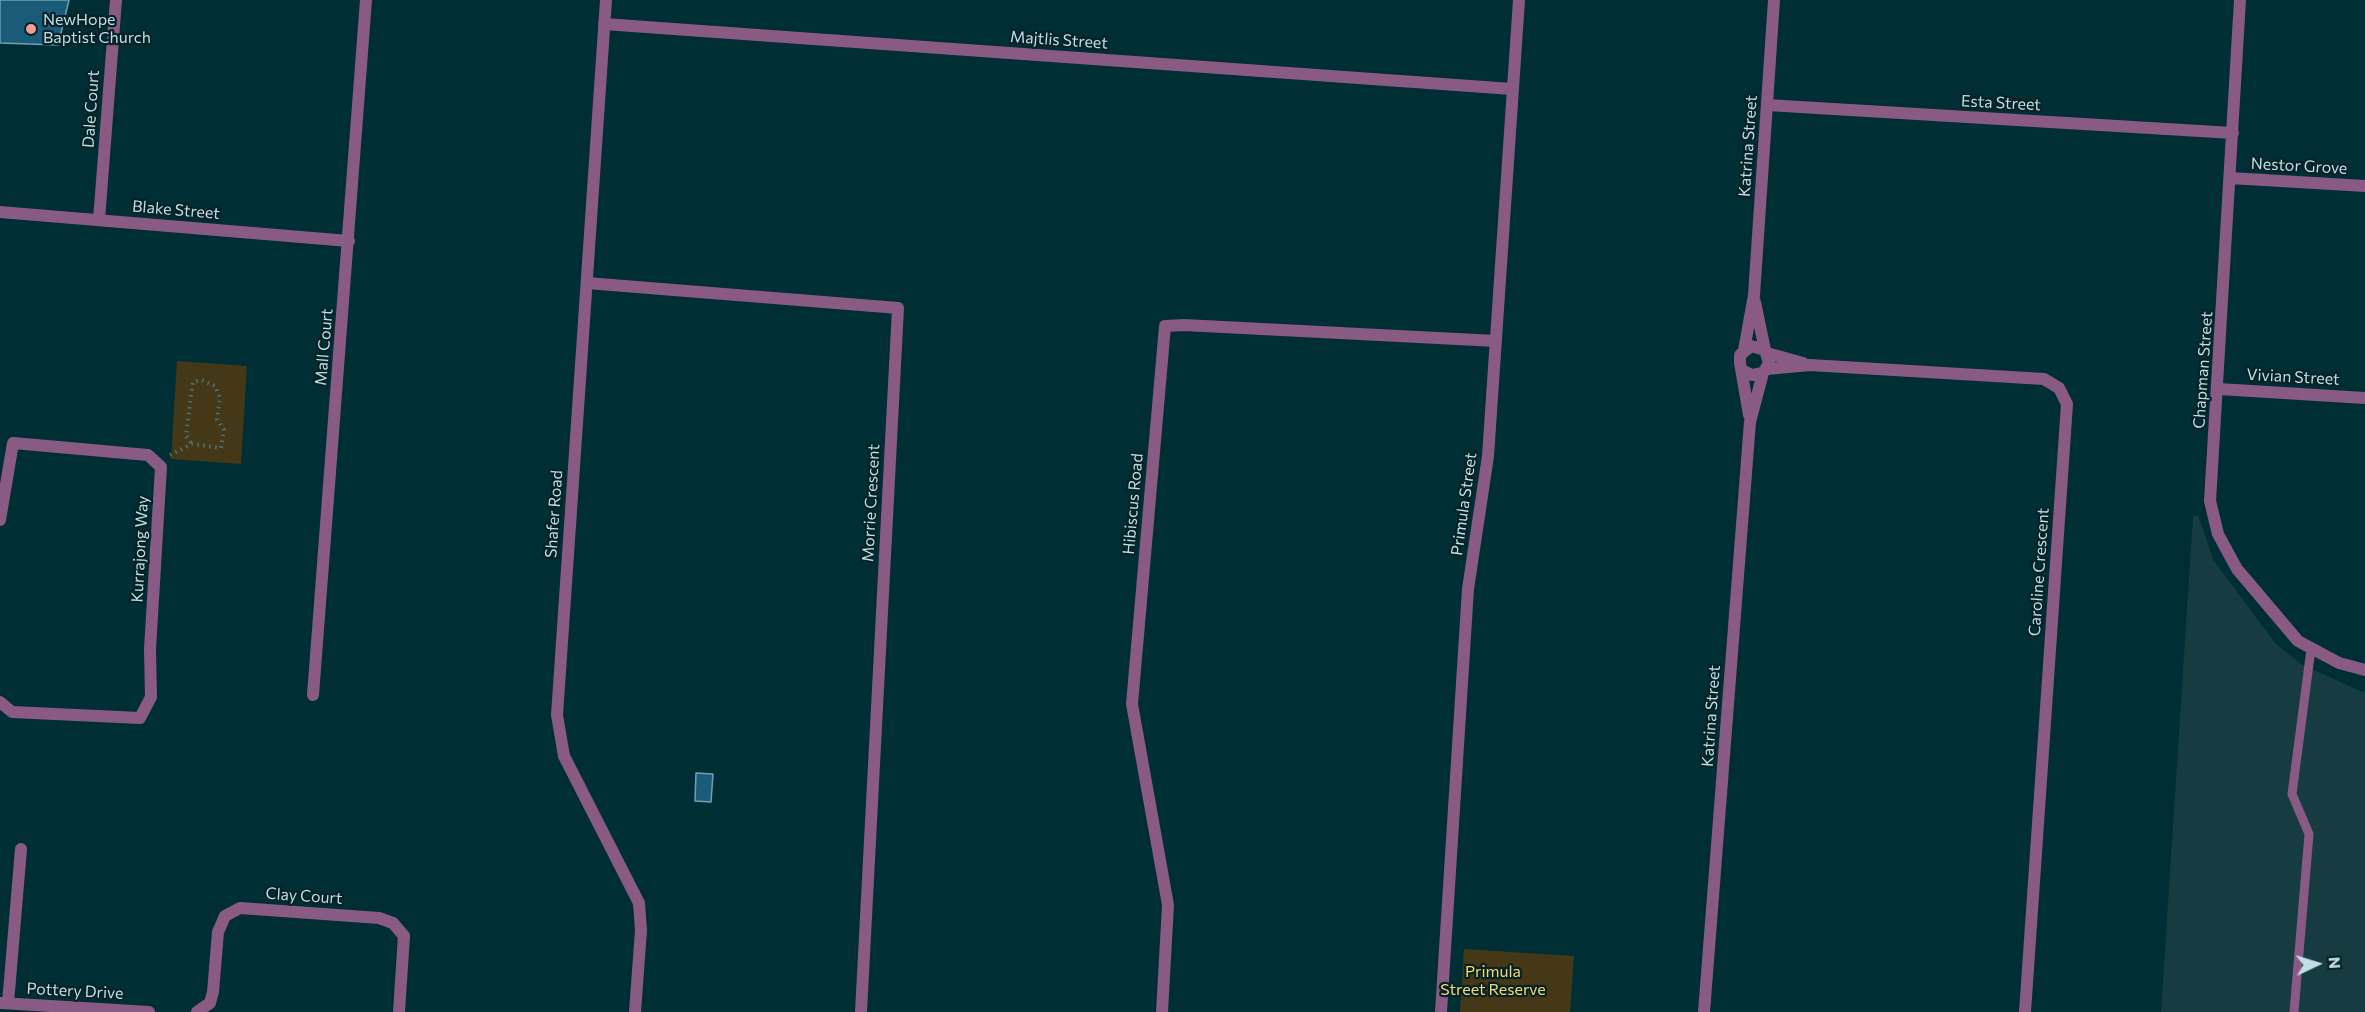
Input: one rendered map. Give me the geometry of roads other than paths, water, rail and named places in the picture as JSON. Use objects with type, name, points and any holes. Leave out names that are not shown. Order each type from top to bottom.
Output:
[{"type":"street","name":"Dale Court","points":[[99,220],[116,0]]},
{"type":"street","name":"Mall Court","points":[[313,696],[366,0]]},
{"type":"street","name":"Shafer Road","points":[[606,0],[557,715],[564,756],[639,903],[641,930],[635,1012]]},
{"type":"street","name":"Primula Street","points":[[1441,1012],[1468,589],[1488,456],[1519,0]]},
{"type":"street","name":"Katrina Street","points":[[1744,350],[1754,295],[1774,0]]},
{"type":"street","name":"Chapman Street","points":[[2240,0],[2211,501],[2218,534],[2237,569],[2298,641],[2339,663],[2365,670]]},
{"type":"street","name":"Majtlis Street","points":[[604,24],[1512,89]]},
{"type":"street","name":"Esta Street","points":[[1767,105],[2233,133]]},
{"type":"street","name":"Nestor Grove","points":[[2230,178],[2365,186]]},
{"type":"street","name":"Blake Street","points":[[0,212],[349,241]]},
{"type":"street","name":"Morrie Crescent","points":[[587,283],[898,308],[861,1012]]},
{"type":"street","name":"Katrina Street","points":[[1754,295],[1766,351]]},
{"type":"street","name":"Hibiscus Road","points":[[1162,1012],[1168,904],[1132,704],[1165,327],[1196,326],[1496,341]]},
{"type":"street","points":[[1754,346],[1766,351],[1769,363],[1765,371],[1752,375],[1742,369],[1740,359],[1744,350],[1754,346]]},
{"type":"street","name":"Caroline Crescent","points":[[1766,351],[1810,365]]},
{"type":"street","name":"Caroline Crescent","points":[[1765,371],[1810,365],[2044,379],[2059,388],[2067,404],[2025,1012]]},
{"type":"street","name":"Katrina Street","points":[[1742,369],[1750,422]]},
{"type":"street","name":"Katrina Street","points":[[1704,1012],[1750,422],[1765,371]]},
{"type":"street","name":"Vivian Street","points":[[2219,389],[2365,398]]},
{"type":"street","name":"Kurrajong Way","points":[[0,520],[13,443],[148,454],[161,467],[150,650],[151,697],[140,718],[12,712],[0,702]]},
{"type":"street","points":[[4,1003],[21,849]]},
{"type":"street","name":"Clay Court","points":[[197,1012],[210,1003],[213,992],[218,932],[225,916],[240,908],[379,918],[393,923],[404,936],[399,1012]]},
{"type":"street","name":"Pottery Drive","points":[[4,1003],[149,1012]]},
{"type":"lane","points":[[2294,1012],[2309,834],[2292,794],[2312,649]]},
{"type":"place","name":"NewHope Baptist Church","points":[[31,29]]},
{"type":"park label","name":"Primula Street Reserve","points":[[1493,981]]}]
